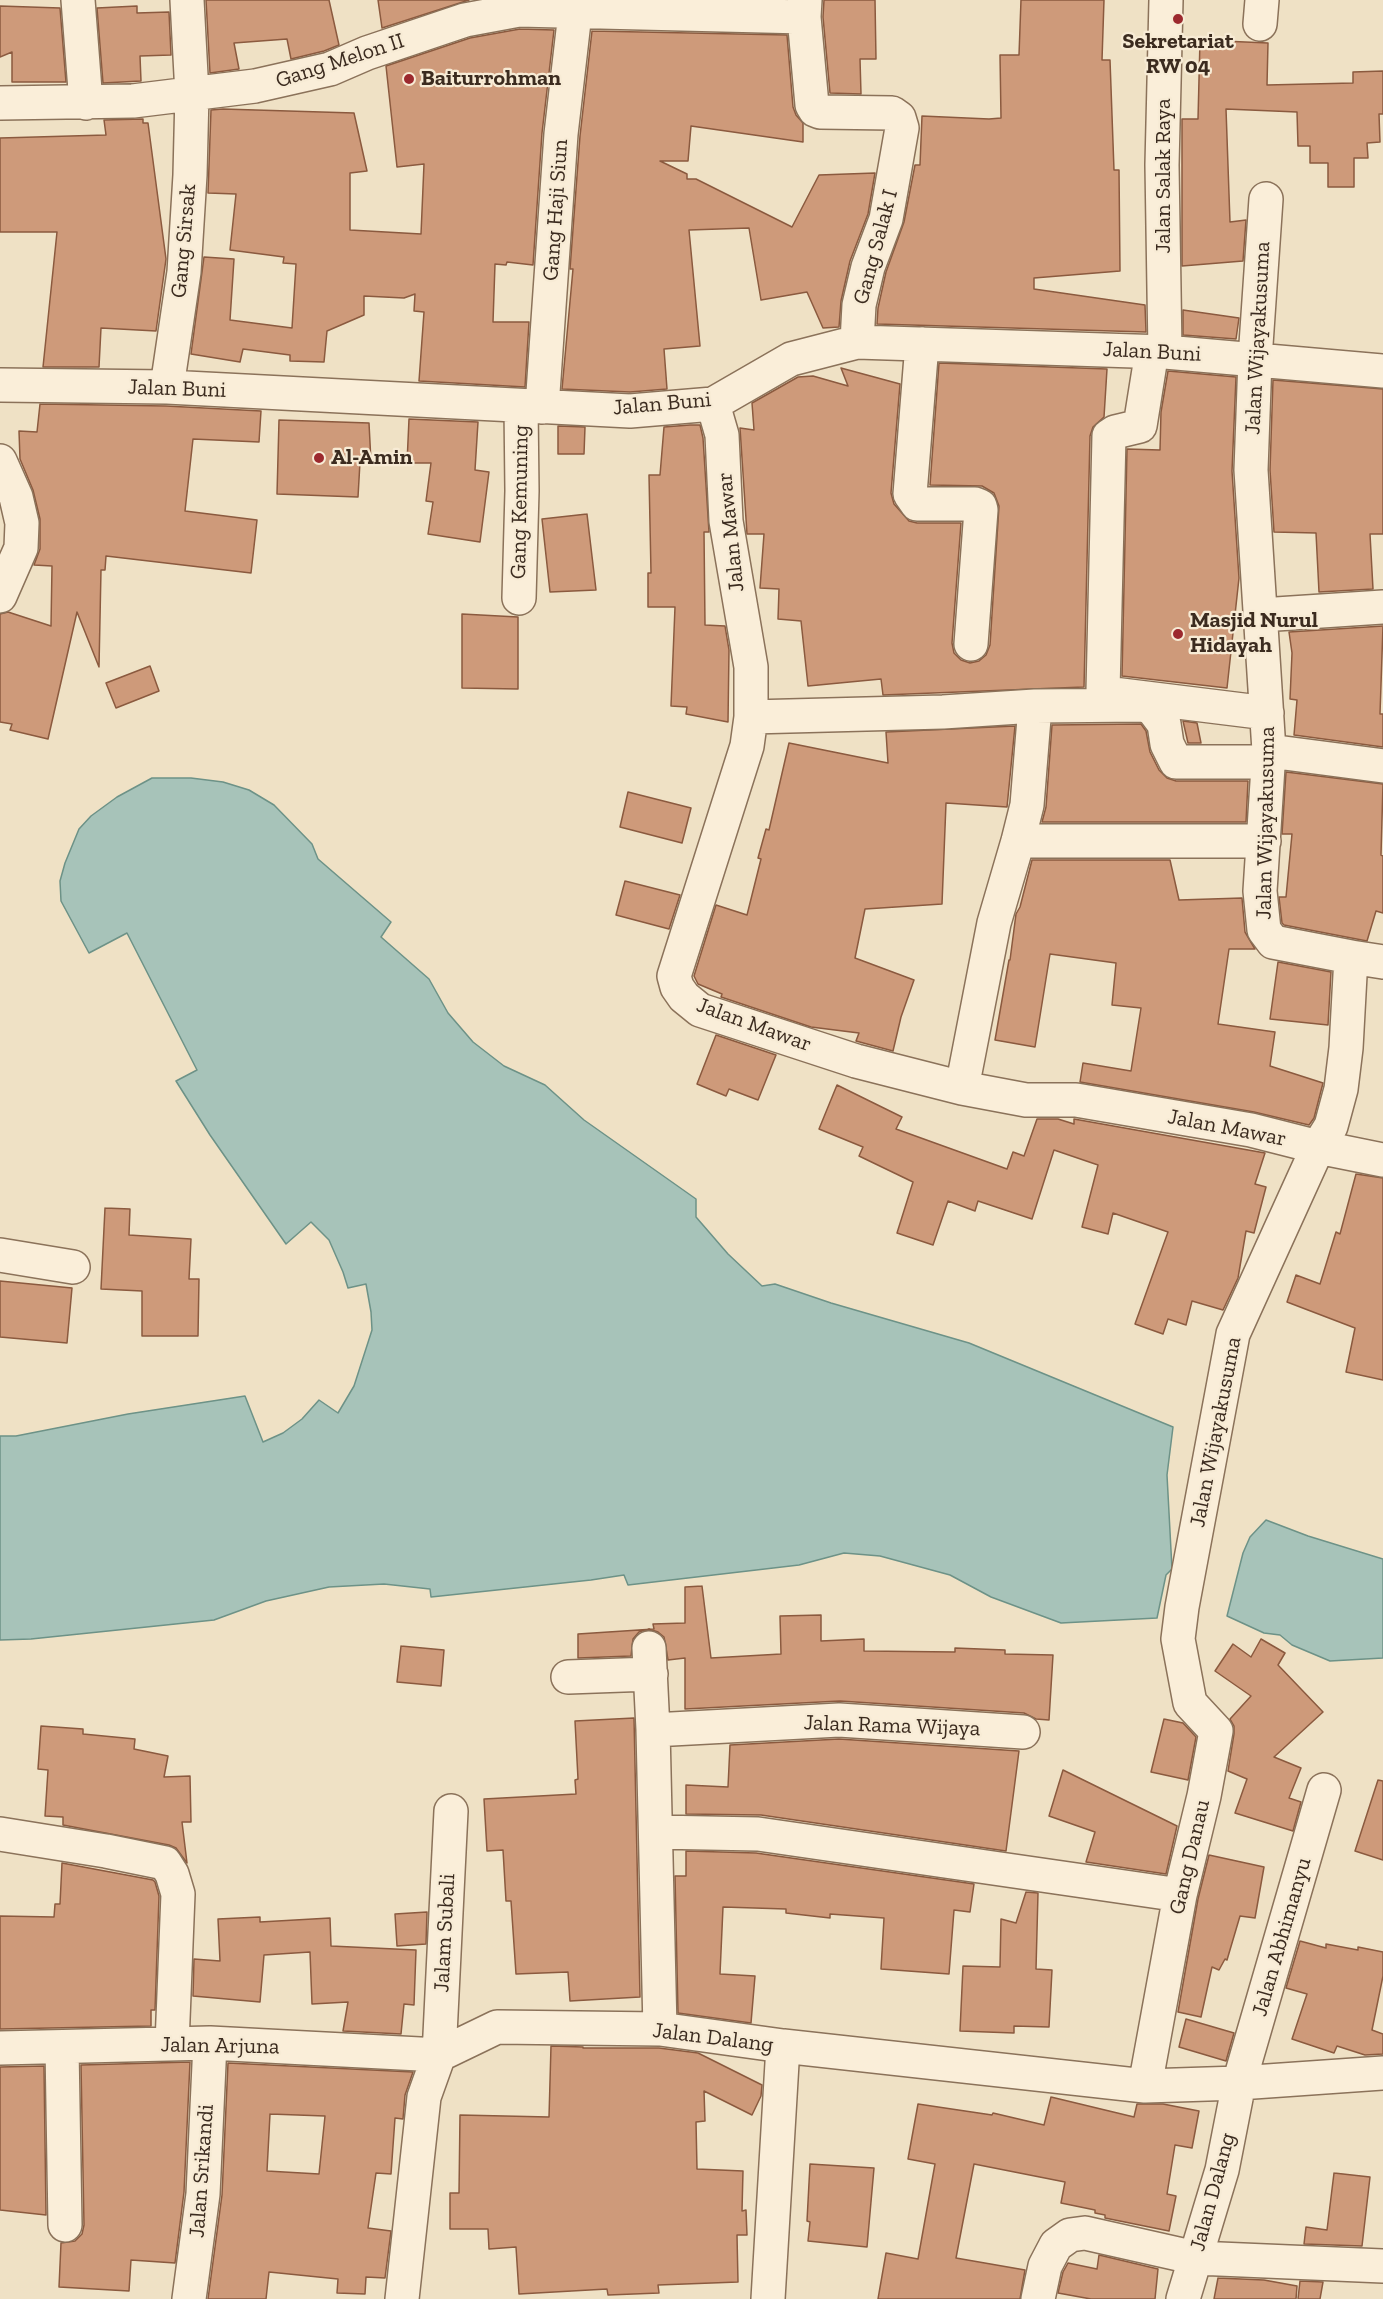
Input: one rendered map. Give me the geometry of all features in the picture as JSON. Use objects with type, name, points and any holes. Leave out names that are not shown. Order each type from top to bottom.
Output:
[{"type":"street","points":[[78,0],[86,103]]},
{"type":"street","name":"Gang Sirsak","points":[[167,387],[184,272],[192,94],[187,0]]},
{"type":"street","name":"Jalan Salak Raya","points":[[1166,0],[1159,352],[1140,426],[1115,432],[1109,436],[1103,691],[1267,713]]},
{"type":"street","name":"Gang Melon II","points":[[0,103],[133,101],[255,86],[330,69],[367,52],[519,5],[575,13],[804,9]]},
{"type":"street","name":"Gang Salak I","points":[[804,9],[812,105],[815,110],[820,112],[892,113],[899,118],[902,128],[886,219],[868,267],[858,305],[857,342]]},
{"type":"street","name":"Gang Haji Siun","points":[[531,407],[575,13]]},
{"type":"street","name":"Jalan Wijayakusuma","points":[[1178,1639],[1233,1334],[1318,1147],[1331,1126],[1341,1089],[1346,1048],[1351,957],[1273,942],[1264,930],[1260,891],[1269,757],[1251,470],[1255,359],[1266,200]]},
{"type":"street","name":"Jalan Buni","points":[[0,386],[167,387],[630,411],[713,404],[791,359],[857,342],[1159,352],[1383,370]]},
{"type":"street","points":[[922,344],[910,494],[917,504],[975,504],[980,506],[971,644]]},
{"type":"street","name":"Jalan Mawar","points":[[713,404],[722,435],[726,521],[751,667],[751,717],[747,746],[674,976],[677,987],[684,997],[700,1010],[856,1061],[962,1088],[1026,1100],[1076,1100],[1251,1130],[1383,1160]]},
{"type":"street","name":"Gang Kemuning","points":[[519,598],[522,491],[531,407]]},
{"type":"street","points":[[0,461],[16,497],[22,523],[21,548],[0,596]]},
{"type":"street","points":[[1261,615],[1383,608]]},
{"type":"street","points":[[751,717],[943,712],[1035,706],[1143,705],[1152,708],[1164,724],[1167,744],[1176,762],[1269,757],[1383,766]]},
{"type":"street","points":[[962,1088],[994,923],[1027,805],[1035,706]]},
{"type":"street","points":[[1018,841],[1264,841]]},
{"type":"street","points":[[1351,957],[1383,962]]},
{"type":"street","points":[[0,1255],[73,1267]]},
{"type":"street","name":"Gang Danau","points":[[1145,2086],[1179,1895],[1204,1797],[1216,1731],[1190,1703],[1178,1639]]},
{"type":"street","points":[[568,1677],[650,1661],[660,2029]]},
{"type":"street","name":"Jalan Rama Wijaya","points":[[652,1730],[839,1720],[1023,1732]]},
{"type":"street","name":"Jalan Abhimanyu","points":[[1239,2083],[1324,1790]]},
{"type":"street","name":"Jalam Subali","points":[[439,2055],[452,1811]]},
{"type":"street","points":[[656,1832],[758,1834],[1179,1895]]},
{"type":"street","points":[[0,1834],[165,1863],[172,1874],[178,1894],[172,2044]]},
{"type":"street","name":"Jalan Dalang","points":[[439,2055],[497,2028],[660,2029],[783,2046],[1145,2086],[1239,2083],[1383,2073]]},
{"type":"street","name":"Jalan Arjuna","points":[[0,2048],[210,2043],[439,2055]]},
{"type":"street","name":"Jalan Srikandi","points":[[189,2299],[203,2194],[210,2043]]},
{"type":"street","points":[[759,2298],[783,2046]]},
{"type":"street","points":[[62,2047],[65,2225]]},
{"type":"street","points":[[402,2299],[424,2097],[439,2055]]},
{"type":"street","name":"Jalan Dalang","points":[[1183,2299],[1222,2170],[1239,2083]]},
{"type":"street","points":[[1038,2299],[1045,2266],[1056,2245],[1070,2235],[1085,2233],[1196,2258],[1383,2266]]},
{"type":"water","points":[[152,778],[191,778],[223,782],[249,790],[274,805],[312,844],[318,859],[391,922],[381,937],[429,979],[448,1013],[473,1042],[504,1066],[545,1085],[584,1120],[696,1199],[696,1217],[728,1254],[762,1286],[775,1284],[831,1303],[969,1343],[1173,1427],[1167,1475],[1172,1569],[1166,1575],[1157,1618],[1061,1623],[991,1597],[950,1575],[880,1556],[844,1553],[799,1565],[628,1585],[624,1575],[431,1597],[430,1589],[384,1584],[329,1587],[266,1601],[214,1620],[31,1639],[0,1640],[0,1436],[16,1436],[128,1414],[245,1396],[263,1442],[283,1433],[302,1419],[319,1400],[338,1413],[354,1386],[372,1330],[366,1284],[348,1288],[329,1240],[311,1222],[286,1244],[210,1135],[176,1081],[197,1070],[127,933],[89,953],[61,901],[60,881],[79,829],[91,816],[117,797]]},
{"type":"water","points":[[1266,1520],[1308,1536],[1383,1559],[1383,1658],[1330,1661],[1292,1645],[1280,1635],[1264,1633],[1227,1616],[1243,1553],[1250,1537]]},
{"type":"building","points":[[206,0],[329,0],[339,45],[291,59],[287,39],[234,43],[239,69],[210,73]]},
{"type":"building","points":[[378,0],[469,0],[382,28]]},
{"type":"building","points":[[824,0],[875,0],[876,59],[860,59],[861,94],[830,93],[823,17]]},
{"type":"building","points":[[1021,0],[1104,0],[1102,60],[1110,60],[1114,170],[1119,170],[1120,271],[1034,278],[1034,289],[1145,305],[1146,332],[877,324],[886,272],[904,222],[915,165],[920,165],[922,116],[1001,118],[1000,55],[1019,55]]},
{"type":"building","points":[[0,6],[60,8],[66,82],[12,82],[12,52],[0,57]]},
{"type":"building","points":[[137,6],[137,13],[169,12],[171,55],[140,56],[141,81],[103,83],[97,8]]},
{"type":"building","points":[[520,29],[554,30],[542,133],[533,265],[507,262],[506,265],[495,264],[493,322],[529,322],[525,387],[419,381],[424,312],[414,311],[415,294],[404,298],[364,296],[364,315],[327,331],[324,362],[290,361],[290,355],[243,349],[240,362],[191,354],[204,257],[234,259],[230,320],[292,328],[296,264],[283,263],[284,257],[230,250],[236,194],[208,193],[211,110],[354,113],[367,171],[350,173],[350,230],[421,234],[424,164],[397,167],[386,66],[470,38]]},
{"type":"building","points":[[592,31],[787,35],[793,107],[803,123],[803,142],[691,126],[688,161],[660,161],[687,174],[687,179],[696,179],[792,227],[819,175],[875,173],[868,214],[850,261],[841,301],[839,327],[823,328],[807,292],[761,300],[749,228],[689,230],[700,346],[664,349],[667,389],[630,392],[562,389],[573,269],[570,269],[580,136]]},
{"type":"building","points":[[1200,40],[1268,43],[1267,85],[1353,83],[1353,72],[1383,71],[1383,114],[1379,114],[1380,142],[1367,143],[1368,158],[1354,158],[1354,187],[1328,187],[1328,163],[1310,163],[1310,146],[1298,146],[1297,112],[1226,109],[1230,222],[1246,220],[1243,261],[1182,266],[1182,119],[1198,119]]},
{"type":"building","points":[[143,119],[143,123],[148,123],[166,259],[156,331],[101,328],[99,367],[43,367],[57,232],[0,232],[0,138],[106,135],[104,120]]},
{"type":"building","points":[[1183,310],[1239,318],[1236,339],[1183,335]]},
{"type":"building","points":[[939,363],[1107,369],[1104,417],[1093,427],[1090,436],[1084,687],[883,695],[881,679],[808,686],[801,621],[778,619],[779,589],[760,588],[764,534],[747,534],[740,428],[754,430],[752,403],[798,377],[813,376],[848,386],[841,368],[900,384],[891,493],[894,504],[909,521],[961,523],[952,643],[954,653],[961,660],[970,663],[979,661],[986,655],[990,645],[999,506],[994,493],[982,486],[930,485]]},
{"type":"building","points":[[1168,371],[1236,377],[1232,471],[1239,578],[1227,688],[1122,676],[1127,449],[1160,450],[1161,412]]},
{"type":"building","points":[[1273,380],[1383,389],[1383,534],[1370,534],[1373,589],[1319,592],[1316,533],[1274,532],[1270,470]]},
{"type":"building","points":[[40,404],[166,406],[261,411],[259,442],[193,439],[185,511],[257,520],[251,573],[106,556],[105,570],[101,570],[99,667],[77,612],[48,739],[10,730],[12,724],[0,722],[0,614],[8,612],[51,626],[52,566],[34,565],[40,549],[40,519],[33,490],[20,459],[19,431],[37,432]]},
{"type":"building","points":[[409,419],[478,422],[475,470],[489,472],[480,542],[428,534],[433,502],[426,501],[431,463],[407,463]]},
{"type":"building","name":"Al-Amin","points":[[279,420],[369,423],[371,462],[360,462],[358,497],[277,494]]},
{"type":"building","points":[[700,425],[703,438],[709,532],[704,532],[705,625],[725,626],[729,650],[728,722],[686,714],[687,707],[671,706],[675,607],[648,607],[648,573],[651,573],[649,475],[660,475],[664,427]]},
{"type":"building","points":[[558,426],[585,427],[584,454],[558,454]]},
{"type":"building","points":[[587,514],[596,590],[550,592],[542,519]]},
{"type":"building","points":[[462,614],[518,617],[518,689],[462,688]]},
{"type":"building","points":[[1383,626],[1380,714],[1383,714],[1383,747],[1294,735],[1297,700],[1290,699],[1292,653],[1289,632]]},
{"type":"building","points":[[150,666],[159,691],[116,708],[106,683]]},
{"type":"building","points":[[1183,721],[1197,723],[1201,743],[1188,743]]},
{"type":"building","points":[[1141,724],[1146,731],[1150,752],[1159,770],[1167,778],[1176,781],[1248,781],[1246,822],[1042,822],[1046,807],[1052,725]]},
{"type":"building","points":[[1015,726],[1007,807],[946,803],[942,904],[865,909],[855,958],[914,980],[901,1017],[893,1051],[856,1041],[859,1033],[811,1027],[721,997],[722,994],[698,984],[694,976],[716,905],[747,915],[761,859],[758,858],[766,829],[769,830],[789,743],[888,763],[886,732]]},
{"type":"building","points":[[1286,772],[1383,784],[1381,855],[1383,856],[1383,913],[1376,911],[1367,941],[1282,923],[1279,897],[1286,897],[1292,834],[1282,834]]},
{"type":"building","points":[[628,792],[691,808],[682,843],[620,827]]},
{"type":"building","points":[[1032,860],[1170,860],[1179,900],[1242,898],[1245,932],[1255,949],[1229,949],[1218,1024],[1275,1032],[1270,1066],[1323,1083],[1314,1118],[1309,1125],[1254,1112],[1080,1082],[1083,1063],[1131,1071],[1141,1008],[1112,1005],[1116,963],[1050,954],[1035,1047],[995,1040],[1016,914],[1020,907]]},
{"type":"building","points":[[625,881],[680,895],[669,929],[616,915]]},
{"type":"building","points":[[1278,962],[1331,972],[1328,1025],[1270,1019]]},
{"type":"building","points":[[716,1035],[776,1055],[758,1100],[729,1089],[726,1096],[697,1084]]},
{"type":"building","points":[[837,1085],[902,1117],[896,1129],[1007,1169],[1013,1152],[1024,1156],[1037,1119],[1058,1119],[1074,1124],[1074,1119],[1265,1153],[1255,1184],[1266,1187],[1254,1233],[1246,1231],[1238,1278],[1223,1310],[1192,1301],[1186,1325],[1168,1319],[1163,1334],[1135,1324],[1168,1232],[1113,1213],[1108,1234],[1082,1227],[1098,1165],[1054,1150],[1032,1219],[978,1201],[975,1211],[948,1201],[933,1245],[897,1233],[913,1182],[859,1156],[863,1147],[819,1129]]},
{"type":"building","points":[[1356,1174],[1383,1178],[1383,1380],[1346,1372],[1355,1328],[1287,1302],[1296,1275],[1320,1284],[1336,1232],[1340,1234]]},
{"type":"building","points":[[105,1208],[130,1209],[129,1235],[191,1239],[189,1279],[199,1279],[198,1336],[142,1336],[142,1291],[101,1289]]},
{"type":"building","points":[[0,1281],[72,1288],[67,1343],[0,1337]]},
{"type":"building","points":[[702,1586],[711,1658],[781,1654],[780,1616],[821,1615],[821,1641],[864,1639],[864,1651],[955,1652],[955,1648],[1005,1650],[1005,1654],[1053,1655],[1049,1720],[1036,1719],[1024,1713],[840,1701],[685,1709],[685,1658],[668,1660],[664,1637],[650,1629],[654,1629],[653,1624],[685,1623],[685,1587]]},
{"type":"building","points":[[648,1629],[639,1632],[633,1639],[631,1656],[578,1658],[578,1634]]},
{"type":"building","points":[[1261,1639],[1285,1653],[1278,1665],[1323,1712],[1274,1757],[1301,1768],[1289,1798],[1301,1802],[1293,1831],[1235,1813],[1247,1779],[1228,1771],[1234,1734],[1234,1726],[1230,1719],[1251,1696],[1215,1671],[1233,1644],[1251,1657]]},
{"type":"building","points":[[401,1646],[444,1650],[441,1686],[397,1682]]},
{"type":"building","points":[[634,1718],[640,1997],[570,2001],[568,1972],[516,1974],[511,1901],[506,1901],[503,1850],[487,1851],[484,1799],[576,1794],[575,1780],[578,1779],[575,1721]]},
{"type":"building","points":[[1164,1719],[1183,1723],[1196,1737],[1188,1780],[1151,1772]]},
{"type":"building","points":[[41,1726],[83,1729],[83,1734],[135,1739],[134,1749],[168,1756],[164,1777],[190,1776],[191,1822],[182,1822],[187,1863],[176,1848],[169,1845],[63,1825],[63,1817],[45,1816],[48,1770],[38,1769]]},
{"type":"building","points":[[839,1739],[1019,1751],[1006,1851],[761,1815],[686,1814],[686,1785],[728,1787],[730,1745]]},
{"type":"building","points":[[1063,1770],[1177,1826],[1166,1874],[1086,1862],[1095,1832],[1049,1816]]},
{"type":"building","points":[[1378,1780],[1383,1781],[1383,1860],[1355,1851]]},
{"type":"building","points":[[686,1851],[756,1853],[974,1884],[970,1912],[954,1910],[949,1974],[881,1969],[884,1918],[830,1914],[830,1918],[786,1913],[786,1909],[723,1907],[720,1974],[755,1976],[751,2023],[678,2013],[675,1876],[686,1876]]},
{"type":"building","points":[[1209,1855],[1264,1867],[1255,1918],[1240,1916],[1227,1960],[1225,1959],[1219,1970],[1212,1967],[1201,2017],[1178,2012],[1198,1899]]},
{"type":"building","points":[[62,1863],[155,1882],[159,1896],[155,2010],[151,2010],[151,2026],[0,2029],[0,1916],[54,1917],[55,1904],[60,1904]]},
{"type":"building","points":[[1026,1892],[1038,1893],[1036,1969],[1052,1970],[1049,2027],[1014,2026],[1014,2033],[960,2031],[963,1966],[1000,1967],[1001,1919],[1016,1923]]},
{"type":"building","points":[[427,1912],[426,1944],[397,1946],[395,1914]]},
{"type":"building","points":[[260,1917],[260,1922],[330,1918],[331,1946],[416,1950],[414,2005],[404,2004],[401,2034],[343,2031],[348,2002],[312,2004],[310,1952],[264,1955],[260,2002],[193,1996],[194,1959],[220,1961],[218,1919]]},
{"type":"building","points":[[1300,1941],[1326,1948],[1326,1944],[1383,1952],[1383,1976],[1372,2030],[1383,2034],[1383,2054],[1365,2055],[1337,2046],[1334,2053],[1292,2039],[1307,1994],[1286,1988]]},
{"type":"building","points":[[1186,2019],[1234,2033],[1226,2061],[1179,2047]]},
{"type":"building","points":[[551,2046],[659,2048],[698,2053],[762,2085],[761,2096],[752,2115],[704,2091],[705,2121],[696,2122],[697,2169],[743,2171],[742,2211],[746,2210],[747,2235],[737,2235],[738,2282],[658,2285],[659,2293],[608,2295],[607,2289],[519,2294],[516,2247],[489,2249],[488,2229],[450,2229],[450,2193],[459,2193],[460,2115],[549,2117]]},
{"type":"building","points":[[190,2062],[184,2192],[175,2263],[131,2260],[129,2291],[59,2287],[61,2243],[75,2241],[82,2234],[84,2225],[81,2065]]},
{"type":"building","points":[[228,2063],[413,2072],[405,2095],[403,2119],[395,2118],[391,2174],[376,2173],[368,2228],[391,2231],[385,2278],[366,2277],[365,2294],[337,2293],[338,2279],[269,2272],[266,2299],[208,2299],[222,2195]],"holes":[[[270,2114],[325,2116],[319,2174],[267,2171]]]},
{"type":"building","points":[[44,2066],[46,2215],[0,2210],[0,2067]]},
{"type":"building","points":[[1051,2097],[1134,2117],[1137,2104],[1163,2104],[1199,2111],[1192,2148],[1175,2145],[1167,2194],[1176,2196],[1169,2231],[1105,2218],[1105,2215],[1095,2213],[1095,2210],[1061,2203],[1065,2182],[974,2164],[956,2258],[1025,2270],[1020,2299],[878,2299],[886,2253],[918,2259],[935,2164],[908,2159],[918,2104],[992,2115],[993,2113],[1044,2125]]},
{"type":"building","points":[[810,2164],[874,2168],[867,2247],[808,2241]]},
{"type":"building","points":[[1334,2173],[1370,2177],[1362,2246],[1304,2244],[1306,2227],[1327,2230]]},
{"type":"building","points":[[1099,2255],[1158,2269],[1155,2299],[1091,2299],[1058,2293],[1063,2272],[1068,2263],[1097,2269]]},
{"type":"building","points":[[1218,2278],[1264,2280],[1297,2286],[1296,2299],[1214,2299]]},
{"type":"building","points":[[1300,2281],[1323,2282],[1320,2299],[1298,2299]]},
{"type":"place","name":"Sekretariat RW 04","points":[[1178,19]]},
{"type":"place","name":"Baiturrohman","points":[[409,79]]},
{"type":"place","name":"Al-Amin","points":[[319,458]]},
{"type":"place","name":"Masjid Nurul Hidayah","points":[[1178,634]]}]
